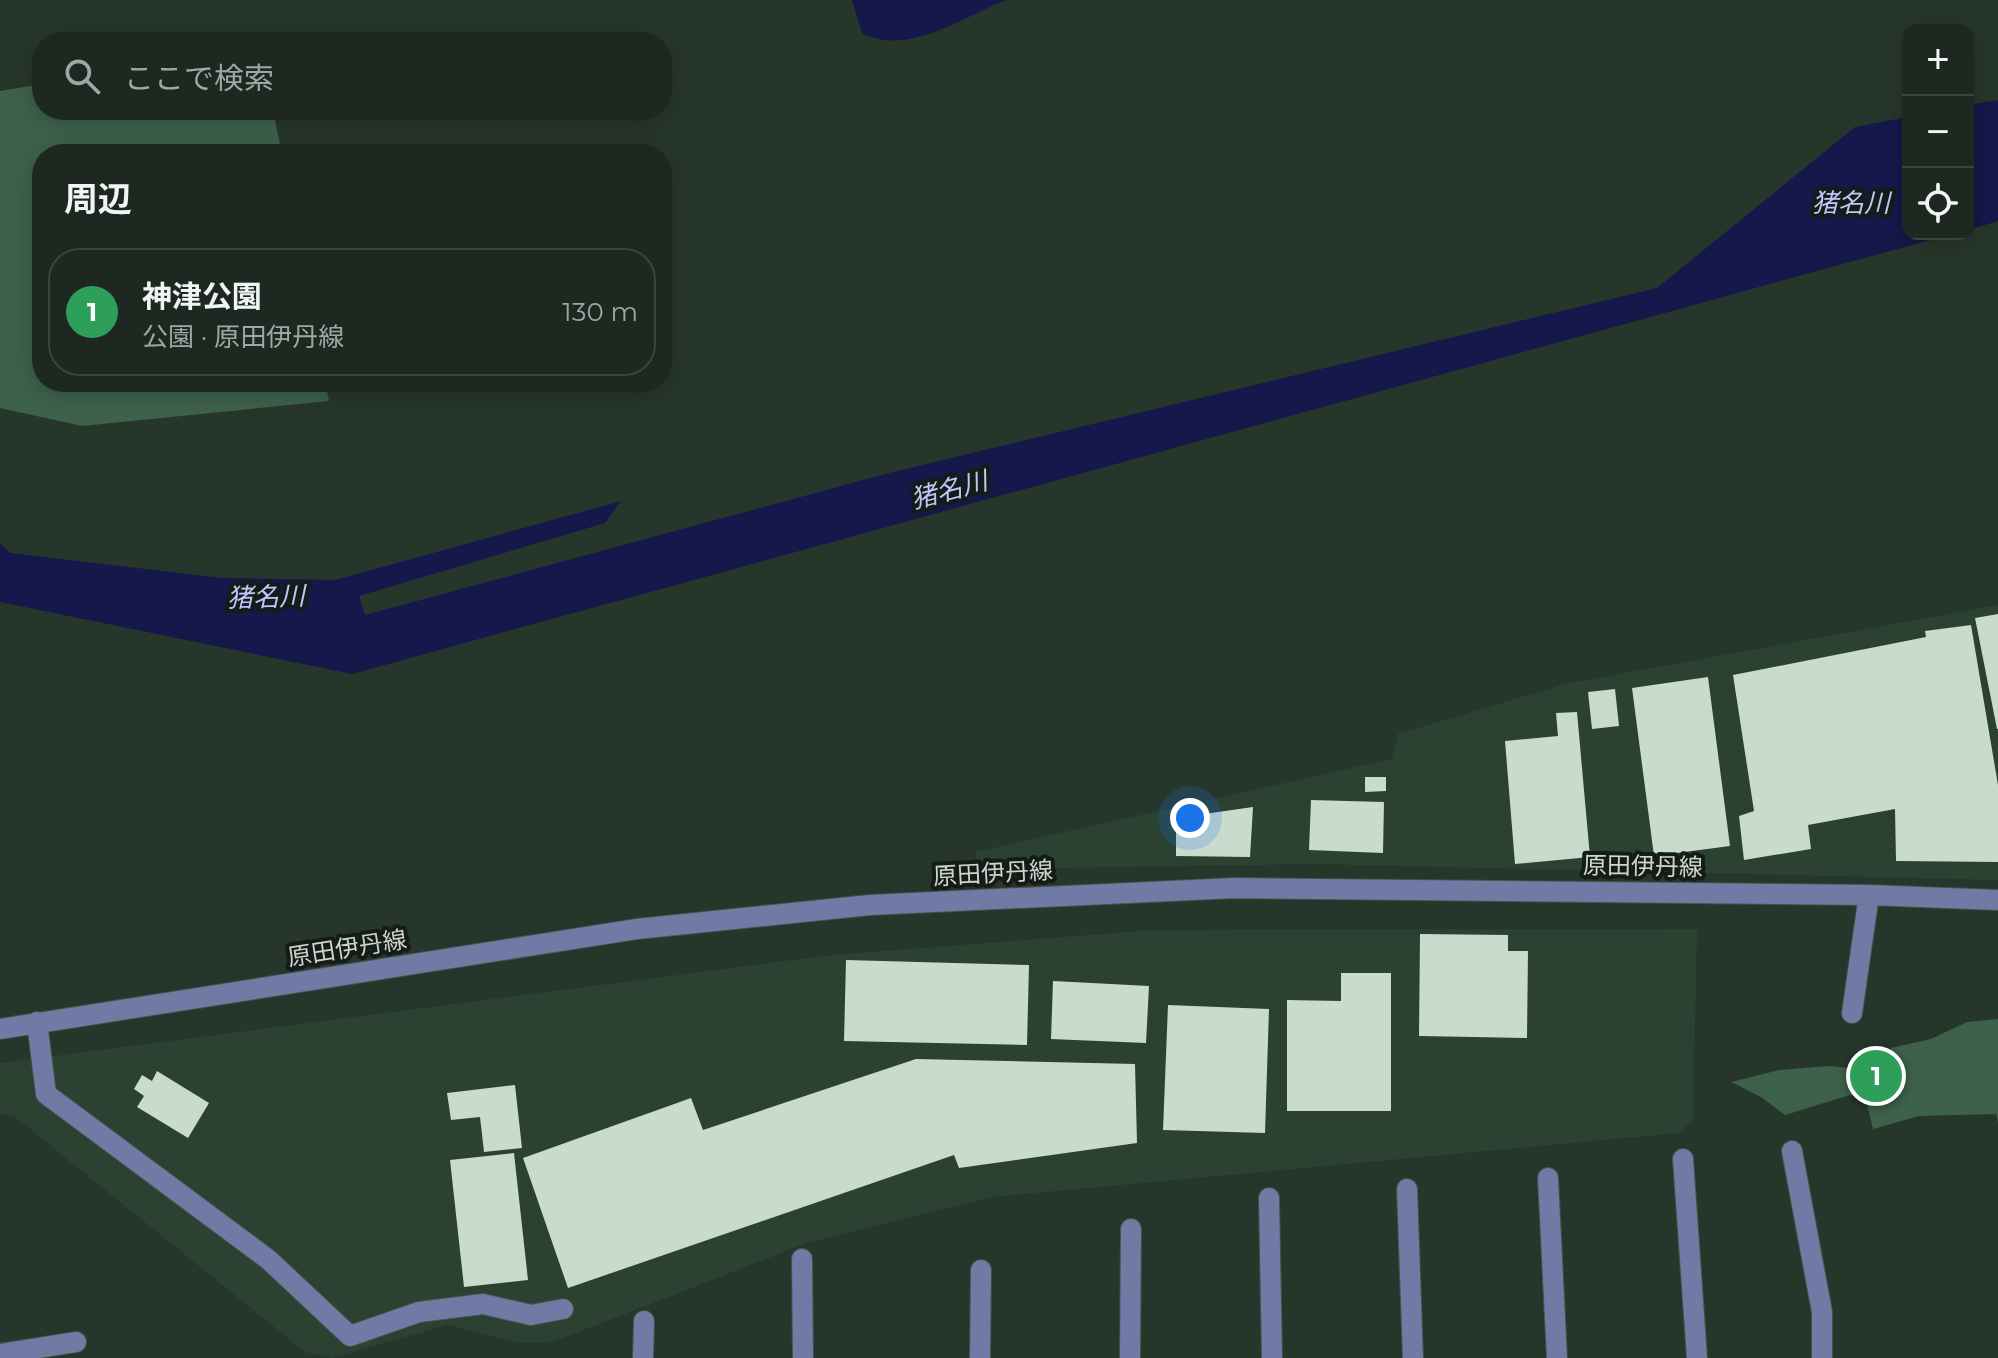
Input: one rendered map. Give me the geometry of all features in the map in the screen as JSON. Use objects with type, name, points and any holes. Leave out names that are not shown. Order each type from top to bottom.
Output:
[{"type":"street","name":"原田伊丹線","points":[[0,1029],[637,929],[870,905],[1235,888],[1869,895],[1998,900]]},
{"type":"street","points":[[1852,1013],[1869,895]]},
{"type":"street","points":[[37,1022],[46,1094],[269,1260],[350,1336],[419,1312],[483,1304],[531,1315],[563,1309]]},
{"type":"street","points":[[1792,1151],[1822,1312],[1823,1357]]},
{"type":"street","points":[[1683,1159],[1697,1358]]},
{"type":"street","points":[[1548,1178],[1557,1358]]},
{"type":"street","points":[[1407,1189],[1413,1358]]},
{"type":"street","points":[[1269,1198],[1272,1358]]},
{"type":"street","points":[[1130,1358],[1131,1229]]},
{"type":"street","points":[[802,1259],[803,1358]]},
{"type":"street","points":[[980,1358],[981,1270]]},
{"type":"street","points":[[643,1358],[644,1321]]},
{"type":"street","points":[[0,1354],[76,1342]]},
{"type":"shaded area","points":[[32,86],[32,120],[275,120],[280,144],[32,144],[32,392],[327,392],[329,401],[82,426],[0,408],[0,91]]},
{"type":"shaded area","points":[[1998,605],[1998,880],[1318,864],[978,869],[975,852],[1392,759],[1398,734],[1569,683]]},
{"type":"shaded area","points":[[1697,929],[1693,1119],[1679,1133],[993,1197],[807,1243],[553,1342],[518,1343],[448,1325],[332,1358],[305,1352],[14,1116],[0,1114],[0,1063],[832,955],[1152,930]]},
{"type":"shaded area","points":[[1998,1019],[1998,1122],[1996,1114],[1919,1116],[1873,1129],[1866,1100],[1850,1095],[1785,1115],[1761,1097],[1731,1082],[1779,1070],[1829,1066],[1858,1069],[1881,1060],[1891,1048],[1931,1039],[1967,1022]]},
{"type":"water","points":[[852,0],[1006,0],[935,32],[898,40],[880,39],[862,33]]},
{"type":"water","points":[[1998,100],[1998,221],[1974,228],[1974,168],[1974,104]]},
{"type":"water","name":"猪名川","points":[[1902,118],[1902,240],[1930,240],[352,674],[0,602],[0,543],[10,553],[222,578],[335,580],[621,501],[605,523],[359,596],[365,615],[889,473],[1657,288],[1855,127]]},
{"type":"building","points":[[1998,614],[1998,729],[1997,729],[1975,618]]},
{"type":"building","points":[[1971,625],[1998,785],[1998,862],[1896,861],[1895,809],[1808,825],[1811,849],[1744,860],[1739,816],[1754,811],[1733,675],[1926,637],[1925,631]]},
{"type":"building","points":[[1708,677],[1730,846],[1654,856],[1632,688]]},
{"type":"building","points":[[1615,689],[1619,726],[1592,729],[1588,692]]},
{"type":"building","points":[[1577,712],[1590,857],[1515,864],[1505,741],[1558,736],[1556,713]]},
{"type":"building","points":[[1365,777],[1386,777],[1386,791],[1365,792]]},
{"type":"building","points":[[1311,800],[1384,802],[1383,853],[1309,850]]},
{"type":"building","points":[[1253,807],[1250,857],[1176,856],[1176,818]]},
{"type":"building","points":[[1420,934],[1508,935],[1508,951],[1528,951],[1527,1038],[1419,1036]]},
{"type":"building","points":[[846,960],[1029,965],[1027,1045],[844,1041]]},
{"type":"building","points":[[1341,973],[1391,973],[1391,1111],[1287,1111],[1287,1000],[1341,1001]]},
{"type":"building","points":[[1053,981],[1149,986],[1146,1043],[1051,1039]]},
{"type":"building","points":[[1168,1005],[1269,1009],[1265,1133],[1163,1130]]},
{"type":"building","points":[[916,1059],[1135,1064],[1137,1143],[959,1168],[954,1155],[568,1288],[523,1158],[691,1098],[703,1130]]},
{"type":"building","points":[[157,1071],[209,1103],[188,1138],[137,1107],[144,1096],[134,1089],[142,1075],[152,1081]]},
{"type":"building","points":[[515,1085],[522,1148],[484,1152],[480,1117],[451,1120],[447,1093]]},
{"type":"building","points":[[514,1153],[528,1280],[464,1287],[450,1160]]},
{"type":"place","name":"神津公園","points":[[1876,1076]]}]
